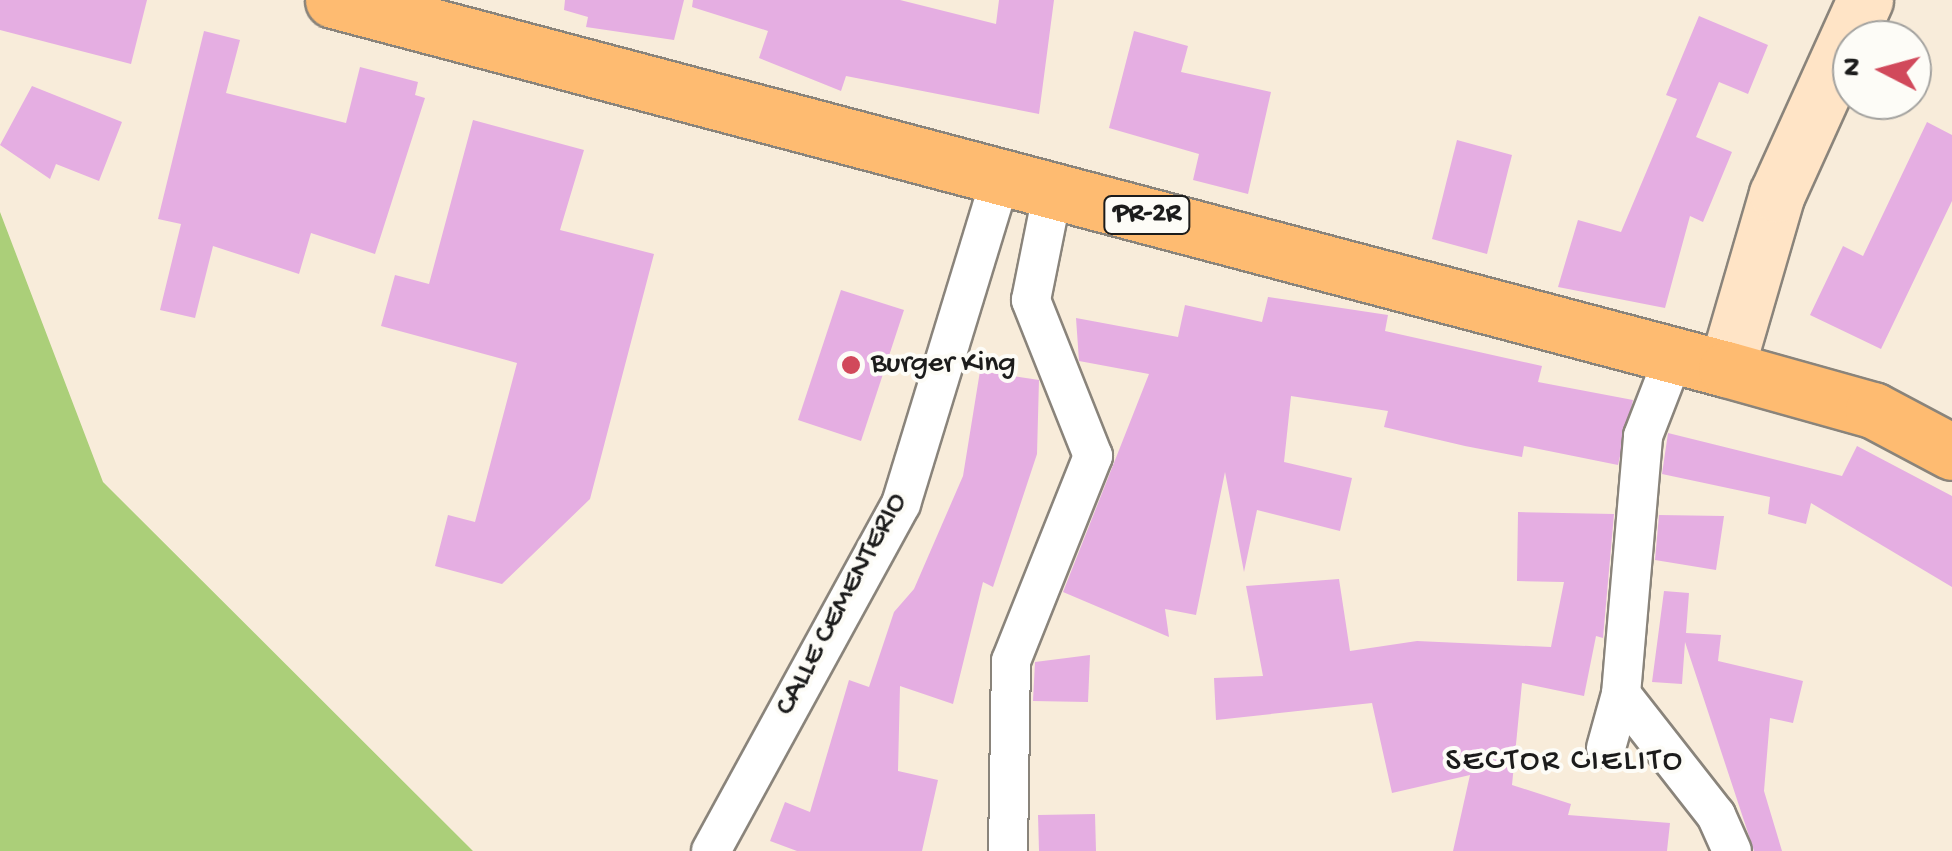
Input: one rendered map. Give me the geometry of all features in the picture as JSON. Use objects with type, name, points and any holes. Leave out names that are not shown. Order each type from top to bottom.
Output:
[{"type":"main road","name":"PR-2R","points":[[333,0],[1873,410],[1952,452]]},
{"type":"street","points":[[1726,369],[1777,194],[1865,0]]},
{"type":"street","name":"CALLE CEMENTERIO","points":[[711,851],[901,504],[1001,176]]},
{"type":"street","points":[[1008,851],[1010,662],[1094,456],[1031,300],[1053,190]]},
{"type":"street","points":[[1606,748],[1621,694],[1643,436],[1674,356]]},
{"type":"street","points":[[1621,694],[1716,815],[1732,851]]},
{"type":"green space","points":[[0,212],[103,482],[473,851],[0,851]]},
{"type":"building","points":[[0,0],[147,0],[131,64],[0,30]]},
{"type":"building","points":[[565,0],[684,0],[674,40],[586,27],[588,17],[564,10]]},
{"type":"building","points":[[693,0],[900,0],[996,24],[999,0],[1054,0],[1039,114],[846,76],[841,91],[759,58],[768,31],[692,7]]},
{"type":"building","points":[[1699,16],[1768,45],[1748,94],[1719,82],[1696,137],[1732,152],[1703,222],[1690,216],[1665,308],[1558,287],[1578,220],[1621,232],[1677,99],[1666,95]]},
{"type":"building","points":[[204,31],[240,40],[226,93],[346,123],[360,67],[418,82],[415,95],[425,98],[375,254],[311,233],[299,274],[213,246],[195,318],[160,310],[181,224],[158,219]]},
{"type":"building","points":[[1134,31],[1188,46],[1181,72],[1271,92],[1248,194],[1193,180],[1199,154],[1109,128]]},
{"type":"building","points":[[32,86],[122,122],[99,181],[56,164],[50,179],[0,145]]},
{"type":"building","points":[[473,120],[584,150],[560,230],[654,254],[590,499],[502,584],[435,566],[448,515],[475,522],[517,363],[381,326],[395,275],[429,284]]},
{"type":"building","points":[[1927,122],[1952,135],[1952,201],[1881,349],[1810,315],[1843,246],[1863,256]]},
{"type":"building","points":[[1457,140],[1512,155],[1487,254],[1432,239]]},
{"type":"building","name":"Burger King","points":[[841,290],[904,310],[861,441],[798,420]]},
{"type":"building","points":[[1268,297],[1388,315],[1385,331],[1542,366],[1538,382],[1633,400],[1618,465],[1524,446],[1522,457],[1465,446],[1384,427],[1388,411],[1291,396],[1284,462],[1352,478],[1340,531],[1257,510],[1244,572],[1225,472],[1196,615],[1165,609],[1169,637],[1063,592],[1149,374],[1079,361],[1076,318],[1178,337],[1185,305],[1262,322]]},
{"type":"building","points":[[980,371],[1039,380],[1037,454],[993,587],[983,582],[953,704],[900,686],[898,771],[938,780],[922,851],[797,851],[770,841],[785,802],[810,812],[849,680],[869,687],[894,612],[914,589],[963,476]]},
{"type":"building","points":[[1668,433],[1842,476],[1857,446],[1952,496],[1952,587],[1811,503],[1806,524],[1768,514],[1770,497],[1662,474]]},
{"type":"building","points":[[1518,512],[1614,514],[1603,638],[1596,636],[1584,696],[1522,683],[1512,785],[1571,804],[1568,815],[1670,823],[1667,851],[1453,851],[1470,775],[1392,793],[1372,703],[1216,720],[1214,678],[1263,676],[1246,586],[1339,579],[1350,651],[1417,641],[1551,647],[1564,582],[1517,581]]},
{"type":"building","points":[[1659,515],[1724,516],[1716,570],[1655,560]]},
{"type":"building","points":[[1664,591],[1689,593],[1686,633],[1721,635],[1718,661],[1803,681],[1793,723],[1770,718],[1764,791],[1782,851],[1754,851],[1685,642],[1682,684],[1652,682]]},
{"type":"building","points":[[1090,655],[1088,702],[1033,701],[1035,662]]},
{"type":"building","points":[[1095,814],[1096,851],[1039,851],[1038,815]]},
{"type":"place","name":"Burger King","points":[[851,365]]},
{"type":"district","name":"SECTOR CIELITO","points":[[1565,762]]}]
